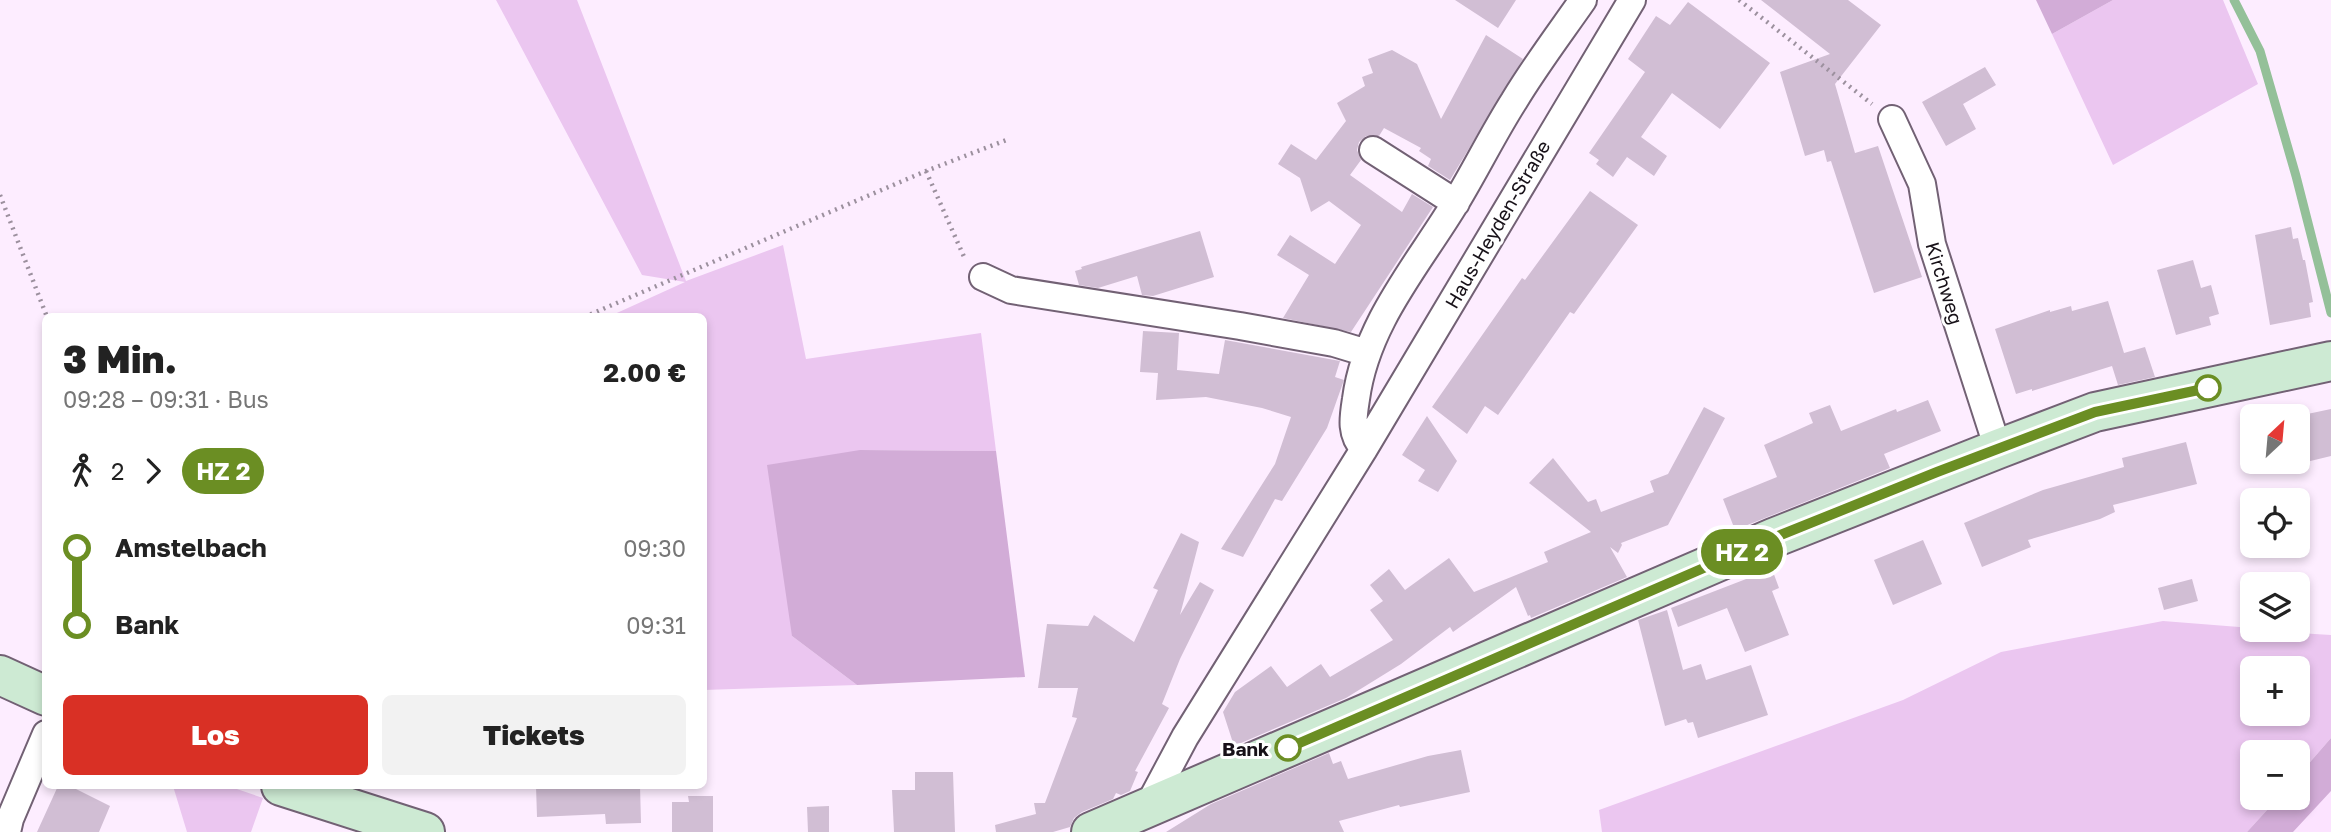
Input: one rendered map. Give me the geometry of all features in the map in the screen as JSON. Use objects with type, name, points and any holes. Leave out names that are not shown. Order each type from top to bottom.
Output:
[{"type":"street","points":[[1364,449],[1354,438],[1353,418],[1357,386],[1367,353],[1388,305],[1456,203],[1514,100],[1583,0]]},
{"type":"street","name":"Haus-Heyden-Straße","points":[[1141,821],[1185,737],[1364,449],[1632,0]]},
{"type":"street","name":"Kirchweg","points":[[1892,119],[1922,184],[1932,244],[1998,449]]},
{"type":"street","points":[[1373,150],[1456,203]]},
{"type":"street","points":[[983,277],[1011,290],[1240,326],[1334,343],[1367,353]]},
{"type":"street","points":[[1091,832],[1141,821],[1216,779],[1762,543],[2095,412],[2331,361]]},
{"type":"street","points":[[0,675],[42,694]]},
{"type":"street","points":[[1185,737],[1191,766],[1216,779]]},
{"type":"street","points":[[6,832],[42,743]]},
{"type":"street","points":[[290,789],[425,832]]},
{"type":"path","points":[[1739,0],[1892,119]]},
{"type":"path","points":[[593,313],[926,171],[1009,139]]},
{"type":"path","points":[[926,171],[966,260],[983,277]]},
{"type":"path","points":[[0,195],[45,313]]},
{"type":"shaded area","points":[[496,0],[577,0],[686,281],[783,245],[806,359],[981,333],[996,451],[860,450],[792,636],[857,685],[707,690],[707,313],[617,313],[685,282],[642,275]]},
{"type":"shaded area","points":[[2036,0],[2113,0],[2052,34]]},
{"type":"shaded area","points":[[2113,0],[2223,0],[2258,84],[2113,165],[2052,34]]},
{"type":"shaded area","points":[[860,450],[996,451],[1025,677],[857,685],[792,636],[767,465]]},
{"type":"shaded area","points":[[2163,621],[2240,627],[2240,642],[2310,642],[2310,634],[2331,635],[2331,738],[2310,762],[2310,740],[2240,740],[2240,810],[2267,810],[2247,832],[1602,832],[1599,810],[1903,700],[2001,652]]},
{"type":"shaded area","points":[[2331,738],[2331,791],[2293,832],[2247,832],[2267,810],[2310,810],[2310,762]]},
{"type":"shaded area","points":[[174,789],[237,789],[263,798],[251,832],[187,832]]},
{"type":"shaded area","points":[[2331,791],[2331,832],[2293,832]]},
{"type":"building","points":[[1455,0],[1516,0],[1498,28]]},
{"type":"building","points":[[1761,0],[1848,0],[1881,25],[1835,84],[1855,153],[1878,146],[1922,277],[1874,293],[1831,161],[1827,162],[1824,150],[1805,156],[1780,72],[1830,54]]},
{"type":"building","points":[[1688,2],[1770,63],[1720,129],[1672,93],[1641,137],[1667,156],[1654,176],[1627,157],[1613,177],[1596,164],[1599,160],[1589,153],[1645,72],[1628,59],[1656,16],[1670,25]]},
{"type":"building","points":[[1486,35],[1523,59],[1450,180],[1428,166],[1431,159],[1419,151],[1421,148],[1384,128],[1379,136],[1366,136],[1359,142],[1357,150],[1361,160],[1350,175],[1402,212],[1412,194],[1433,207],[1351,332],[1283,318],[1309,275],[1277,255],[1290,235],[1335,264],[1361,225],[1329,201],[1311,212],[1300,178],[1278,164],[1291,144],[1316,160],[1346,121],[1337,103],[1365,86],[1362,77],[1373,73],[1368,59],[1392,50],[1417,64],[1441,119]]},
{"type":"building","points":[[1985,67],[1996,85],[1963,104],[1976,129],[1946,146],[1922,102]]},
{"type":"building","points":[[1590,191],[1638,225],[1574,314],[1570,312],[1498,415],[1485,406],[1467,434],[1432,407],[1522,278],[1525,280]]},
{"type":"building","points":[[2291,227],[2293,239],[2298,238],[2305,260],[2313,302],[2309,303],[2311,317],[2270,325],[2255,235]]},
{"type":"building","points":[[1200,231],[1214,277],[1153,296],[1142,295],[1137,276],[1098,288],[1079,285],[1075,271],[1082,269],[1081,267]]},
{"type":"building","points":[[2193,260],[2201,288],[2211,285],[2219,314],[2209,317],[2211,325],[2176,335],[2157,270]]},
{"type":"building","points":[[2108,301],[2124,353],[2145,347],[2155,377],[2118,385],[2112,366],[2016,394],[1995,329],[2050,310],[2071,306],[2072,311]]},
{"type":"building","points":[[1143,331],[1179,333],[1177,370],[1219,374],[1225,340],[1340,361],[1335,377],[1344,380],[1327,428],[1282,501],[1275,499],[1243,557],[1221,549],[1275,464],[1291,417],[1262,408],[1206,397],[1156,400],[1158,373],[1140,372]]},
{"type":"building","points":[[1928,400],[1941,431],[1884,454],[1890,468],[1735,530],[1723,499],[1777,477],[1764,445],[1813,423],[1809,413],[1830,405],[1841,431],[1896,409],[1897,412]]},
{"type":"building","points":[[1704,407],[1725,418],[1668,525],[1621,543],[1618,553],[1610,547],[1627,577],[1531,618],[1516,587],[1453,632],[1450,627],[1401,664],[1346,698],[1234,746],[1223,712],[1235,692],[1271,666],[1287,687],[1321,664],[1330,677],[1393,640],[1370,610],[1383,601],[1370,585],[1389,569],[1405,590],[1449,558],[1474,592],[1548,562],[1544,552],[1591,532],[1529,483],[1553,458],[1588,502],[1596,499],[1601,512],[1654,492],[1650,481],[1668,474]]},
{"type":"building","points":[[2331,409],[2331,456],[2310,461],[2310,413]]},
{"type":"building","points":[[1427,416],[1457,461],[1438,492],[1418,481],[1425,470],[1402,455]]},
{"type":"building","points":[[2186,442],[2197,484],[2113,505],[2115,512],[2028,540],[2031,547],[1982,567],[1964,523],[2043,490],[2124,467],[2122,458]]},
{"type":"building","points":[[1181,533],[1199,542],[1180,615],[1200,582],[1214,590],[1180,659],[1162,704],[1169,708],[1135,771],[1138,772],[1130,791],[1121,795],[1116,793],[1113,799],[1082,812],[1074,818],[1070,827],[1053,832],[996,832],[995,825],[1036,814],[1034,803],[1045,803],[1077,718],[1072,717],[1078,688],[1038,688],[1047,624],[1088,626],[1094,615],[1134,642],[1158,590],[1153,588]]},
{"type":"building","points":[[1923,540],[1942,584],[1893,605],[1874,560]]},
{"type":"building","points":[[1772,569],[1779,588],[1772,591],[1789,635],[1745,652],[1727,608],[1678,627],[1671,608]]},
{"type":"building","points":[[2192,579],[2198,601],[2164,610],[2158,588]]},
{"type":"building","points":[[1667,610],[1683,670],[1701,664],[1706,680],[1751,665],[1768,715],[1698,738],[1693,722],[1688,723],[1686,719],[1665,726],[1638,620]]},
{"type":"building","points":[[1461,750],[1470,792],[1400,807],[1399,805],[1339,821],[1344,832],[1166,832],[1211,804],[1329,753],[1333,764],[1341,761],[1348,779],[1428,756]]},
{"type":"building","points":[[915,772],[953,772],[955,832],[894,832],[892,790],[915,790]]},
{"type":"building","points":[[57,789],[76,789],[110,806],[99,832],[37,832]]},
{"type":"building","points":[[536,789],[640,789],[641,823],[606,824],[605,814],[537,817]]},
{"type":"building","points":[[688,796],[713,796],[713,832],[672,832],[672,802],[689,802]]},
{"type":"building","points":[[829,806],[829,832],[808,832],[807,807]]},
{"type":"waterway","points":[[2234,0],[2260,51],[2331,313]]},
{"type":"bus line","points":[[1288,748],[1773,538],[1937,472],[2095,412],[2208,388]]},
{"type":"place","name":"Bank","points":[[1288,748]]}]
